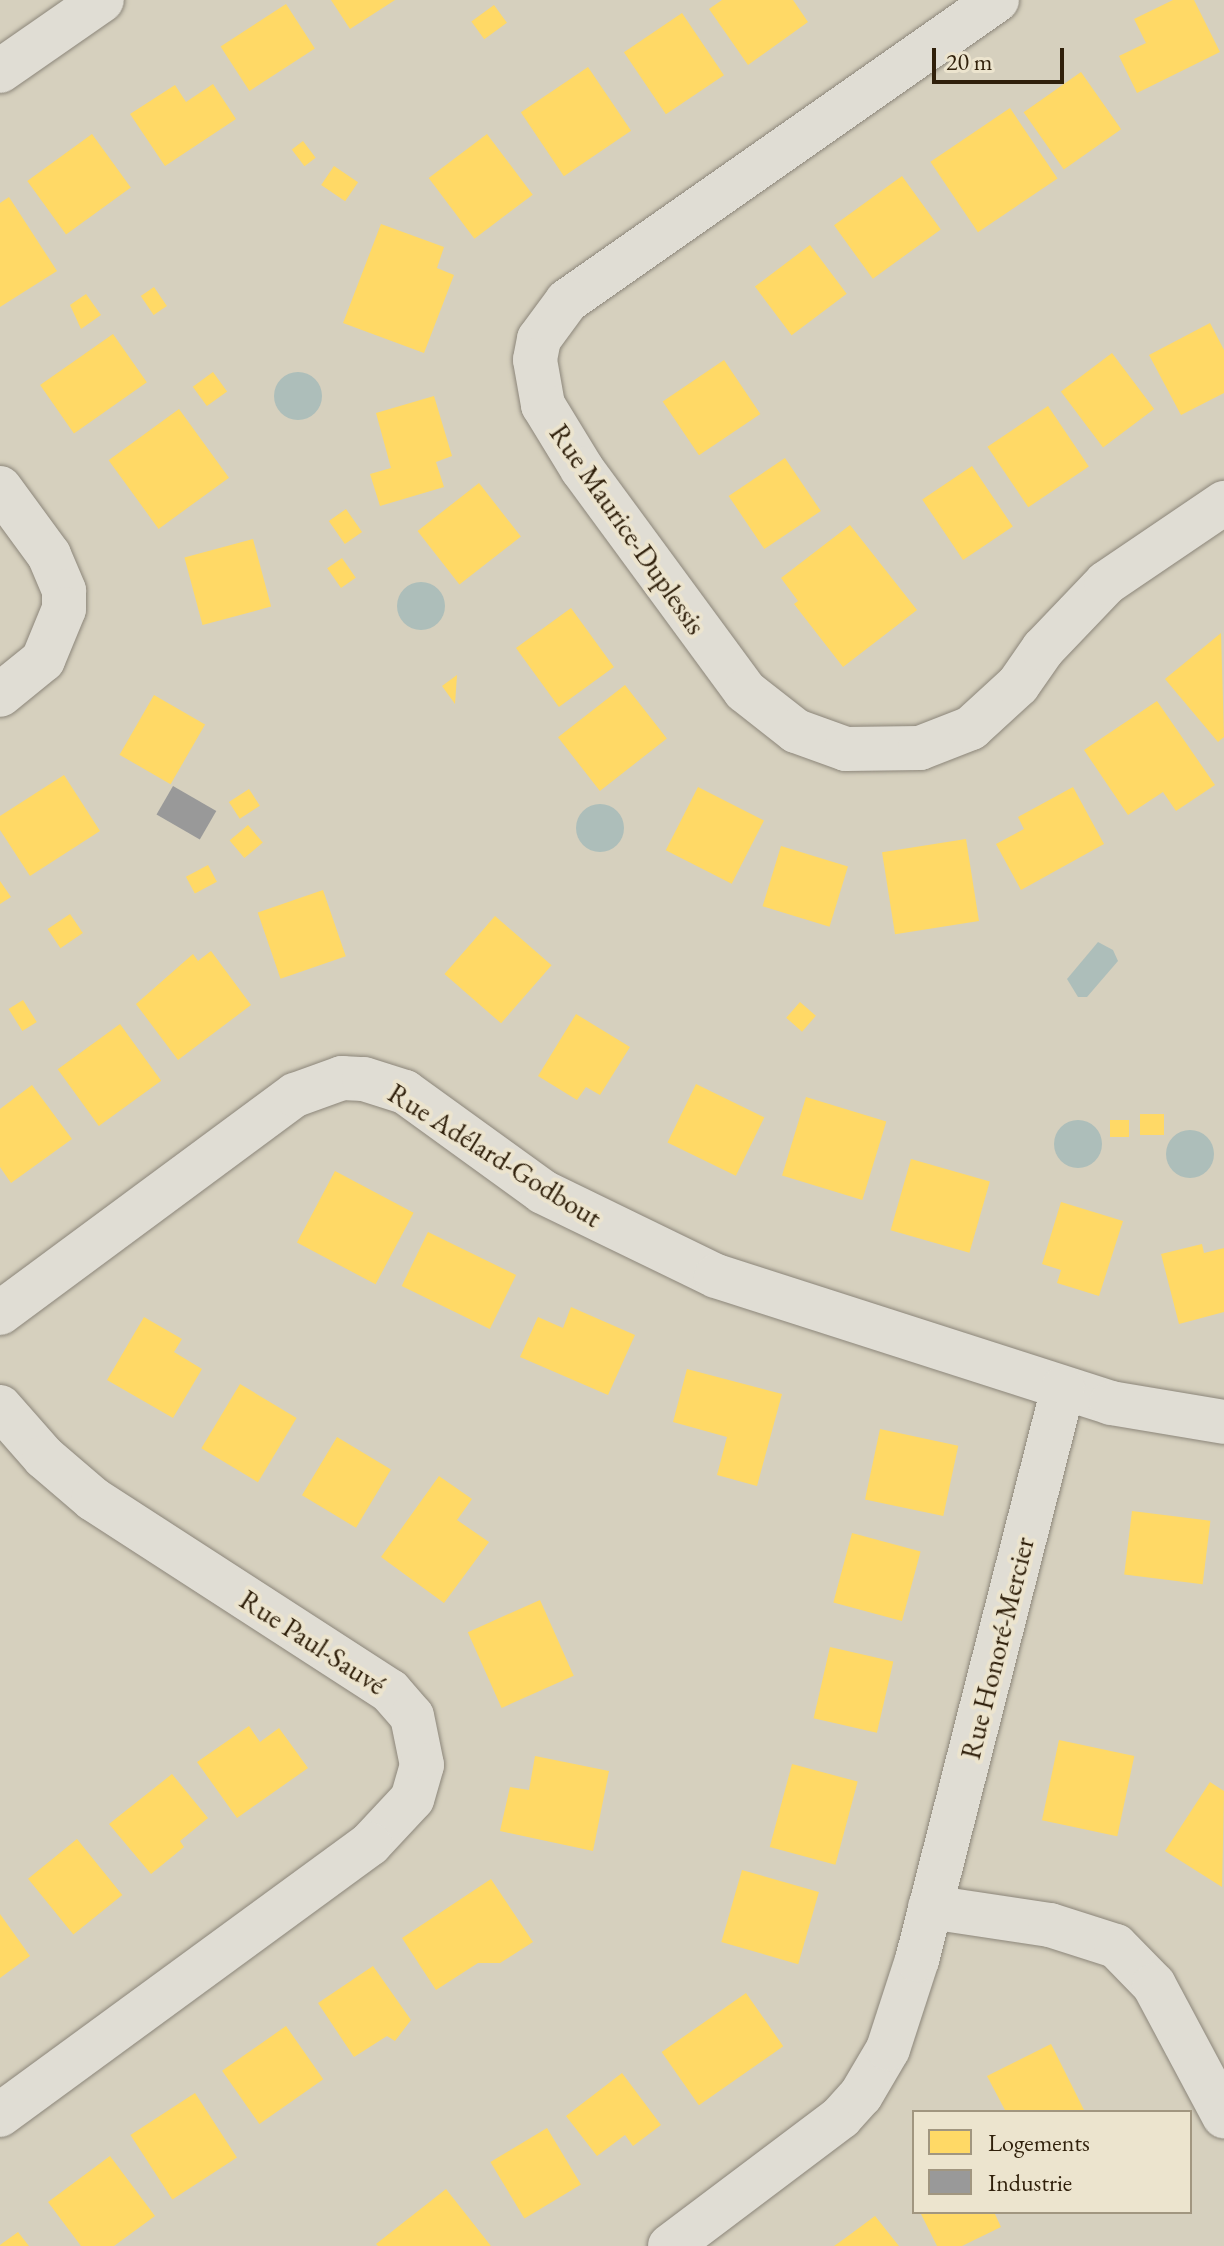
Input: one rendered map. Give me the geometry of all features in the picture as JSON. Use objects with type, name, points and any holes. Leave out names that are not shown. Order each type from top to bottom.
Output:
[{"type":"street","points":[[0,71],[102,0]]},
{"type":"street","name":"Rue Maurice-Duplessis","points":[[997,0],[567,301],[539,339],[535,360],[543,405],[582,469],[745,691],[796,731],[846,749],[920,748],[971,728],[1018,685],[1053,637],[1106,583],[1224,503]]},
{"type":"street","points":[[0,488],[49,555],[64,591],[64,609],[43,660],[0,695]]},
{"type":"street","name":"Rue Adélard-Godbout","points":[[0,1313],[295,1095],[342,1078],[364,1079],[405,1092],[543,1192],[673,1259],[1063,1388],[1158,1415],[1224,1422]]},
{"type":"street","name":"Rue Honoré-Mercier","points":[[670,2246],[816,2138],[861,2095],[898,2025],[1063,1388]]},
{"type":"street","name":"Rue Paul-Sauvé","points":[[0,1407],[44,1457],[93,1499],[390,1691],[412,1716],[422,1765],[412,1799],[370,1844],[0,2115]]},
{"type":"street","points":[[930,1907],[1050,1925],[1116,1946],[1150,1978],[1224,2116]]},
{"type":"shaded area","points":[[298,372],[315,379],[322,396],[315,413],[298,420],[281,413],[274,396],[281,379]]},
{"type":"shaded area","points":[[421,582],[438,589],[445,606],[438,623],[421,630],[404,623],[397,606],[404,589]]},
{"type":"shaded area","points":[[600,804],[617,811],[624,828],[617,845],[600,852],[583,845],[576,828],[583,811]]},
{"type":"shaded area","points":[[1098,942],[1113,950],[1118,961],[1087,997],[1078,997],[1067,979]]},
{"type":"shaded area","points":[[1078,1120],[1095,1127],[1102,1144],[1095,1161],[1078,1168],[1061,1161],[1054,1144],[1061,1127]]},
{"type":"shaded area","points":[[1190,1130],[1199,1131],[1207,1137],[1213,1145],[1213,1163],[1207,1171],[1199,1177],[1190,1178],[1181,1177],[1173,1171],[1167,1163],[1166,1154],[1167,1145],[1173,1137],[1181,1131]]},
{"type":"building: Logements","points":[[331,0],[395,0],[350,29]]},
{"type":"building: Logements","points":[[722,0],[793,0],[808,22],[748,65],[709,9]]},
{"type":"building: Logements","points":[[1173,0],[1194,0],[1220,52],[1137,93],[1119,56],[1146,43],[1134,19]]},
{"type":"building: Logements","points":[[286,4],[315,48],[249,91],[221,46]]},
{"type":"building: Logements","points":[[494,5],[507,23],[484,39],[471,21]]},
{"type":"building: Logements","points":[[682,13],[724,75],[666,114],[624,52]]},
{"type":"building: Logements","points":[[588,67],[631,131],[564,176],[521,112]]},
{"type":"building: Logements","points":[[1081,72],[1121,129],[1064,169],[1024,112]]},
{"type":"building: Logements","points":[[213,84],[236,119],[165,166],[130,114],[175,85],[186,102]]},
{"type":"building: Logements","points":[[1010,108],[1058,178],[978,232],[930,162]]},
{"type":"building: Logements","points":[[92,134],[131,187],[66,234],[27,181]]},
{"type":"building: Logements","points":[[487,134],[533,195],[474,239],[429,178]]},
{"type":"building: Logements","points":[[303,141],[316,158],[304,166],[292,149]]},
{"type":"building: Logements","points":[[334,166],[358,182],[345,201],[321,185]]},
{"type":"building: Logements","points":[[902,176],[941,229],[873,279],[834,225]]},
{"type":"building: Logements","points":[[9,197],[57,271],[0,307],[0,203]]},
{"type":"building: Logements","points":[[381,224],[444,247],[437,268],[454,275],[424,353],[343,323]]},
{"type":"building: Logements","points":[[810,245],[847,294],[792,335],[755,287]]},
{"type":"building: Logements","points":[[154,287],[167,306],[154,315],[141,296]]},
{"type":"building: Logements","points":[[86,294],[101,315],[81,329],[70,305]]},
{"type":"building: Logements","points":[[1210,323],[1224,350],[1224,393],[1181,415],[1149,355]]},
{"type":"building: Logements","points":[[113,334],[147,382],[74,433],[40,385]]},
{"type":"building: Logements","points":[[1112,353],[1154,409],[1103,447],[1061,392]]},
{"type":"building: Logements","points":[[724,360],[760,414],[699,455],[663,401]]},
{"type":"building: Logements","points":[[213,372],[227,391],[207,406],[193,387]]},
{"type":"building: Logements","points":[[434,396],[452,456],[436,462],[444,487],[380,506],[370,474],[391,468],[376,413]]},
{"type":"building: Logements","points":[[1048,406],[1089,467],[1028,507],[987,447]]},
{"type":"building: Logements","points":[[179,409],[229,478],[159,529],[109,460]]},
{"type":"building: Logements","points":[[785,458],[821,511],[764,549],[729,496]]},
{"type":"building: Logements","points":[[972,466],[1013,527],[963,560],[922,500]]},
{"type":"building: Logements","points":[[479,483],[521,537],[459,585],[418,531]]},
{"type":"building: Logements","points":[[346,509],[362,532],[345,544],[329,521]]},
{"type":"building: Logements","points":[[850,525],[917,610],[843,667],[794,604],[798,601],[781,578]]},
{"type":"building: Logements","points":[[253,539],[271,607],[203,625],[184,557]]},
{"type":"building: Logements","points":[[342,558],[356,578],[341,588],[327,568]]},
{"type":"building: Logements","points":[[571,608],[614,667],[559,707],[516,648]]},
{"type":"building: Logements","points":[[1221,633],[1224,737],[1218,742],[1165,679]]},
{"type":"building: Logements","points":[[457,675],[455,704],[442,686]]},
{"type":"building: Logements","points":[[625,685],[667,739],[600,791],[558,737]]},
{"type":"building: Logements","points":[[154,695],[205,724],[171,784],[120,755]]},
{"type":"building: Logements","points":[[1157,701],[1215,785],[1176,811],[1163,792],[1128,815],[1084,750]]},
{"type":"building: Logements","points":[[64,775],[100,831],[30,876],[0,830],[0,816]]},
{"type":"building: Logements","points":[[698,787],[764,821],[732,884],[666,850]]},
{"type":"building: Logements","points":[[1073,787],[1104,844],[1021,890],[996,844],[1024,829],[1018,817]]},
{"type":"building: Logements","points":[[249,789],[260,806],[240,819],[229,802]]},
{"type":"building: Logements","points":[[248,825],[263,843],[244,858],[230,840]]},
{"type":"building: Logements","points":[[966,839],[979,921],[895,934],[882,852]]},
{"type":"building: Logements","points":[[781,846],[848,866],[830,927],[763,906]]},
{"type":"building: Logements","points":[[208,865],[217,882],[195,894],[186,877]]},
{"type":"building: Logements","points":[[0,881],[11,897],[0,904]]},
{"type":"building: Logements","points":[[323,890],[346,956],[281,979],[258,912]]},
{"type":"building: Logements","points":[[70,914],[83,933],[60,948],[48,929]]},
{"type":"building: Logements","points":[[495,916],[552,965],[501,1023],[444,974]]},
{"type":"building: Logements","points":[[211,951],[251,1005],[178,1060],[136,1004],[193,954],[198,961]]},
{"type":"building: Logements","points":[[23,1000],[37,1022],[22,1031],[9,1009]]},
{"type":"building: Logements","points":[[800,1002],[816,1016],[802,1032],[786,1018]]},
{"type":"building: Logements","points":[[576,1014],[630,1047],[600,1095],[586,1087],[577,1100],[538,1076]]},
{"type":"building: Logements","points":[[120,1024],[161,1081],[99,1126],[58,1069]]},
{"type":"building: Logements","points":[[696,1084],[764,1117],[736,1176],[668,1142]]},
{"type":"building: Logements","points":[[32,1085],[72,1139],[11,1183],[0,1167],[0,1109]]},
{"type":"building: Logements","points":[[806,1097],[886,1122],[862,1200],[782,1175]]},
{"type":"building: Logements","points":[[1140,1114],[1164,1114],[1164,1135],[1140,1135]]},
{"type":"building: Logements","points":[[1110,1120],[1129,1120],[1129,1137],[1110,1137]]},
{"type":"building: Logements","points":[[911,1159],[990,1182],[969,1253],[891,1230]]},
{"type":"building: Logements","points":[[335,1171],[414,1213],[376,1284],[297,1243]]},
{"type":"building: Logements","points":[[1061,1202],[1123,1221],[1099,1296],[1057,1283],[1061,1270],[1042,1264]]},
{"type":"building: Logements","points":[[428,1232],[516,1275],[490,1329],[402,1286]]},
{"type":"building: Logements","points":[[1202,1244],[1204,1253],[1224,1248],[1224,1312],[1179,1324],[1161,1254]]},
{"type":"building: Logements","points":[[571,1307],[635,1335],[608,1395],[520,1357],[538,1317],[563,1328]]},
{"type":"building: Logements","points":[[144,1317],[182,1339],[174,1352],[202,1369],[173,1418],[107,1380]]},
{"type":"building: Logements","points":[[687,1369],[782,1394],[757,1486],[717,1475],[727,1437],[673,1422]]},
{"type":"building: Logements","points":[[240,1384],[297,1418],[258,1482],[201,1448]]},
{"type":"building: Logements","points":[[880,1429],[958,1446],[943,1516],[865,1499]]},
{"type":"building: Logements","points":[[337,1437],[391,1469],[356,1528],[302,1495]]},
{"type":"building: Logements","points":[[439,1476],[472,1499],[457,1520],[489,1542],[444,1603],[381,1557]]},
{"type":"building: Logements","points":[[1132,1511],[1210,1521],[1203,1584],[1124,1575]]},
{"type":"building: Logements","points":[[852,1533],[921,1551],[902,1621],[833,1603]]},
{"type":"building: Logements","points":[[540,1600],[574,1676],[502,1708],[468,1632]]},
{"type":"building: Logements","points":[[830,1647],[893,1662],[877,1733],[814,1718]]},
{"type":"building: Logements","points":[[249,1726],[260,1742],[279,1728],[308,1768],[237,1818],[197,1762]]},
{"type":"building: Logements","points":[[1059,1740],[1134,1756],[1117,1836],[1042,1820]]},
{"type":"building: Logements","points":[[535,1756],[609,1771],[593,1851],[500,1831],[510,1787],[529,1790]]},
{"type":"building: Logements","points":[[792,1764],[858,1782],[835,1865],[770,1847]]},
{"type":"building: Logements","points":[[172,1774],[208,1818],[180,1841],[184,1847],[151,1874],[109,1824]]},
{"type":"building: Logements","points":[[1210,1782],[1224,1791],[1222,1887],[1165,1851]]},
{"type":"building: Logements","points":[[77,1839],[122,1895],[73,1935],[28,1879]]},
{"type":"building: Logements","points":[[742,1870],[819,1892],[798,1964],[721,1942]]},
{"type":"building: Logements","points":[[491,1879],[533,1942],[500,1963],[478,1963],[436,1990],[402,1938]]},
{"type":"building: Logements","points":[[0,1914],[30,1956],[0,1978]]},
{"type":"building: Logements","points":[[373,1966],[411,2020],[395,2041],[387,2036],[354,2057],[318,2003]]},
{"type":"building: Logements","points":[[746,1993],[783,2046],[699,2105],[662,2052]]},
{"type":"building: Logements","points":[[286,2026],[323,2079],[259,2124],[222,2071]]},
{"type":"building: Logements","points":[[1051,2044],[1084,2110],[1005,2110],[987,2076]]},
{"type":"building: Logements","points":[[622,2073],[661,2125],[633,2146],[625,2135],[597,2156],[566,2116]]},
{"type":"building: Logements","points":[[195,2093],[237,2158],[172,2200],[130,2135]]},
{"type":"building: Logements","points":[[547,2128],[581,2185],[524,2219],[490,2162]]},
{"type":"building: Logements","points":[[110,2156],[155,2216],[114,2246],[81,2246],[48,2202]]},
{"type":"building: Logements","points":[[446,2189],[491,2246],[376,2244]]},
{"type":"building: Logements","points":[[921,2214],[995,2214],[1001,2227],[962,2246],[937,2246]]},
{"type":"building: Logements","points":[[875,2216],[899,2246],[834,2246],[844,2239]]},
{"type":"building: Logements","points":[[18,2232],[29,2246],[0,2246],[0,2245]]},
{"type":"building: Industrie","points":[[173,786],[216,811],[200,840],[156,815]]}]
